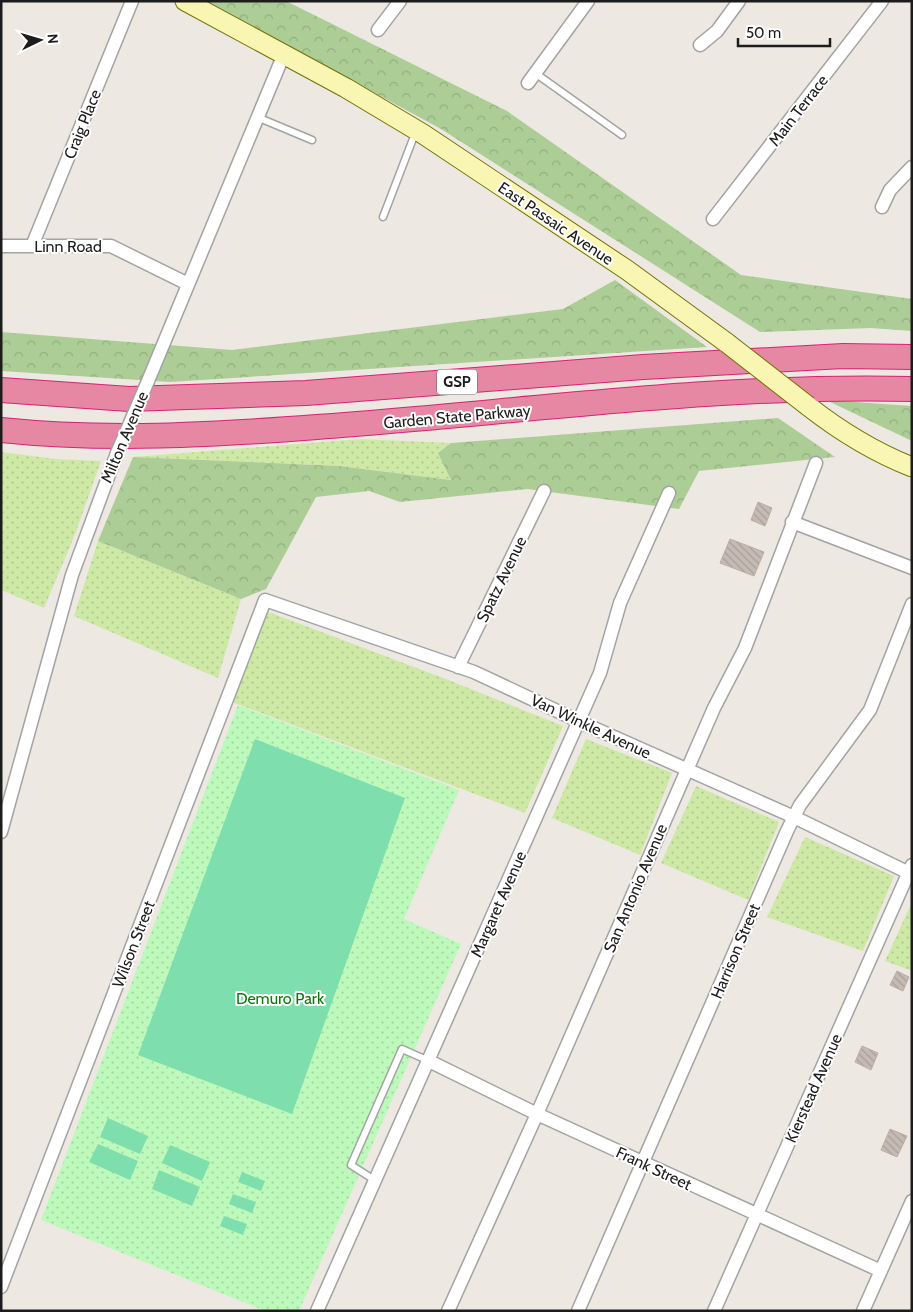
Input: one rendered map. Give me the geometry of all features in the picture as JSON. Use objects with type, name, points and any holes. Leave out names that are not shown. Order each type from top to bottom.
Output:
[{"type":"highway","name":"Garden State Parkway","points":[[1,390],[129,398],[306,393],[642,367],[843,356],[912,357]]},
{"type":"highway","name":"Garden State Parkway","points":[[1,430],[115,436],[209,434],[389,422],[750,391],[840,387],[912,389]]},
{"type":"main road","name":"East Passaic Avenue","points":[[185,1],[284,54],[416,130],[627,270],[728,343],[837,428],[866,445],[912,466]]},
{"type":"street","name":"Craig Place","points":[[32,246],[132,1]]},
{"type":"street","points":[[378,30],[400,1]]},
{"type":"street","points":[[532,78],[588,1]]},
{"type":"street","points":[[700,45],[717,31],[739,1]]},
{"type":"street","name":"Main Terrace","points":[[713,219],[882,1]]},
{"type":"street","name":"Milton Avenue","points":[[1,832],[72,575],[117,453],[186,283],[284,54]]},
{"type":"street","points":[[882,207],[890,190],[912,167]]},
{"type":"street","name":"Linn Road","points":[[1,246],[111,246],[186,283]]},
{"type":"street","name":"San Antonio Avenue","points":[[448,1311],[537,1114],[686,770],[714,708],[745,648],[816,463]]},
{"type":"street","name":"Spatz Avenue","points":[[458,667],[544,492]]},
{"type":"street","name":"Margaret Avenue","points":[[317,1311],[429,1061],[577,721],[600,673],[620,603],[669,493]]},
{"type":"street","points":[[792,522],[912,568]]},
{"type":"street","name":"Van Winkle Avenue","points":[[265,600],[458,667],[910,869]]},
{"type":"street","name":"Wilson Street","points":[[1,1287],[265,600]]},
{"type":"street","name":"Harrison Street","points":[[578,1311],[794,817],[870,710],[912,604]]},
{"type":"street","name":"Kierstead Avenue","points":[[714,1311],[910,869]]},
{"type":"street","name":"Frank Street","points":[[429,1061],[537,1114],[881,1271]]},
{"type":"street","points":[[863,1311],[912,1201]]},
{"type":"lane","points":[[532,78],[622,135]]},
{"type":"lane","points":[[257,117],[312,140]]},
{"type":"lane","points":[[383,217],[416,130]]},
{"type":"lane","points":[[376,1181],[351,1165],[398,1058],[402,1049],[429,1061]]},
{"type":"green space","points":[[206,1],[286,1],[507,111],[741,275],[912,299],[912,331],[871,328],[760,332],[441,129]]},
{"type":"green space","points":[[615,280],[707,347],[170,382],[1,371],[1,332],[232,350],[563,309]]},
{"type":"green space","points":[[826,400],[912,406],[912,441]]},
{"type":"green space","points":[[778,418],[835,457],[699,471],[679,509],[527,489],[400,502],[369,491],[316,497],[266,589],[241,599],[98,541],[133,457],[339,466],[451,480],[438,453],[451,443]]},
{"type":"green space","points":[[360,439],[451,443],[438,453],[452,480],[339,466],[133,457]]},
{"type":"green space","points":[[1,452],[56,459],[101,461],[74,537],[44,608],[1,590]]},
{"type":"green space","points":[[98,541],[241,599],[218,678],[74,616]]},
{"type":"green space","points":[[266,611],[451,681],[563,726],[525,813],[232,702]]},
{"type":"green space","name":"Demuro Park","points":[[238,705],[459,790],[404,919],[461,944],[299,1311],[265,1311],[41,1220]]},
{"type":"green space","points":[[255,739],[405,798],[292,1114],[138,1055]]},
{"type":"green space","points":[[586,739],[672,773],[640,855],[552,818]]},
{"type":"green space","points":[[696,786],[779,822],[748,900],[661,863]]},
{"type":"green space","points":[[805,837],[894,876],[863,951],[767,917]]},
{"type":"green space","points":[[912,902],[912,971],[885,961]]},
{"type":"green space","points":[[108,1118],[148,1136],[140,1154],[100,1137]]},
{"type":"green space","points":[[98,1144],[138,1161],[130,1180],[89,1162]]},
{"type":"green space","points":[[170,1145],[210,1162],[202,1181],[162,1163]]},
{"type":"green space","points":[[159,1170],[200,1187],[192,1206],[152,1189]]},
{"type":"green space","points":[[242,1172],[265,1181],[261,1191],[238,1182]]},
{"type":"green space","points":[[233,1194],[256,1202],[252,1213],[229,1204]]},
{"type":"green space","points":[[224,1216],[247,1224],[243,1235],[220,1226]]},
{"type":"building","points":[[758,502],[772,508],[765,526],[751,520]]},
{"type":"building","points":[[730,539],[764,552],[754,576],[720,563]]},
{"type":"building","points":[[897,971],[909,977],[903,991],[890,985]]},
{"type":"building","points":[[862,1046],[878,1053],[871,1070],[855,1062]]},
{"type":"building","points":[[890,1129],[907,1136],[897,1157],[881,1150]]}]
